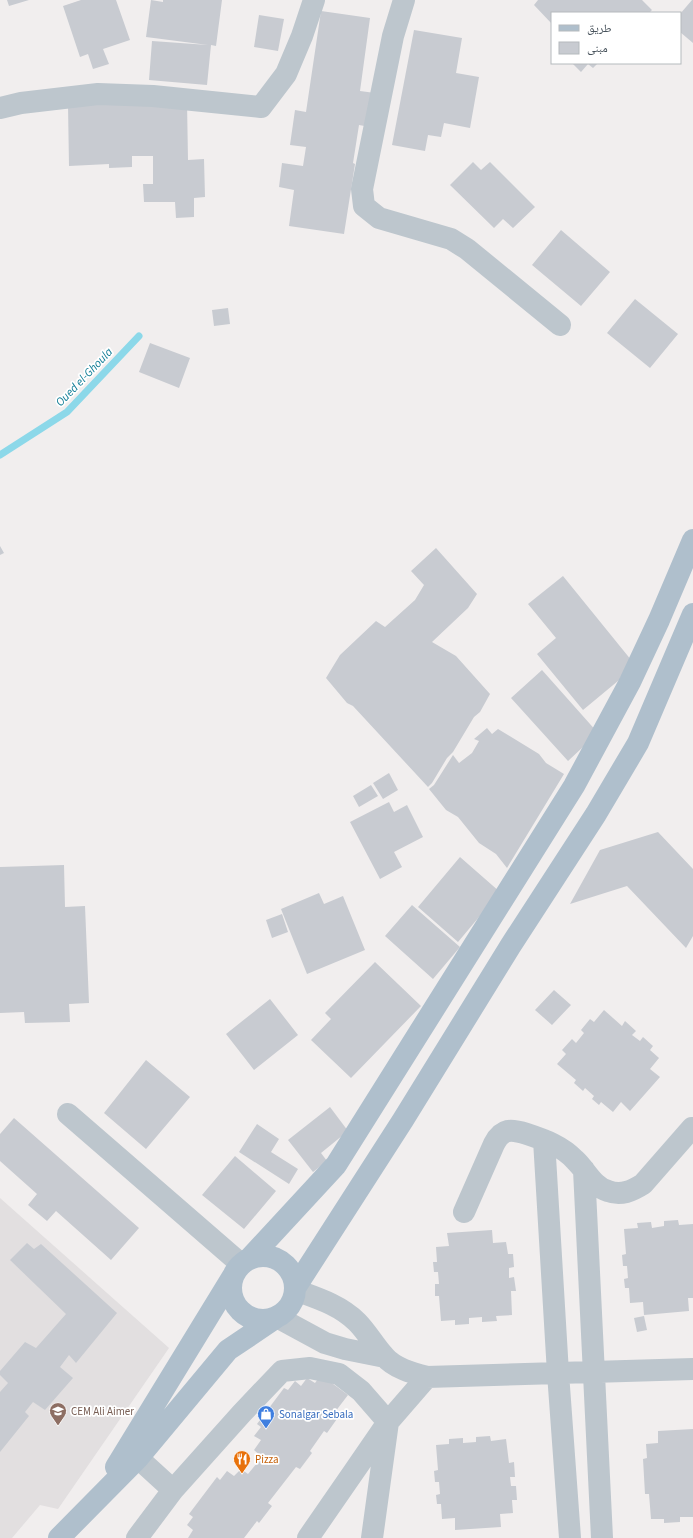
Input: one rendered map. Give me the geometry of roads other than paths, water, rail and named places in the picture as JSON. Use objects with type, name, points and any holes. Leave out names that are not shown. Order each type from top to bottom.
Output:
[{"type":"main road","points":[[94,1503],[241,1266],[336,1165],[574,786],[630,682],[659,620],[693,540]]},
{"type":"main road","points":[[59,1538],[138,1458],[228,1350],[277,1318],[290,1306],[295,1289],[403,1120],[511,945],[596,814],[638,743],[693,614]]},
{"type":"main road","points":[[277,1318],[266,1321],[255,1320],[245,1315],[237,1308],[232,1298],[230,1287],[241,1266],[261,1256],[271,1257],[288,1268],[293,1278],[295,1289]]},
{"type":"street","points":[[0,108],[21,103],[98,94],[153,96],[261,107],[286,74],[302,36],[314,0]]},
{"type":"street","points":[[404,0],[393,36],[362,189],[364,206],[379,218],[451,239],[467,249],[560,325]]},
{"type":"street","points":[[68,1114],[241,1266]]},
{"type":"street","points":[[464,1212],[498,1137],[504,1132],[512,1130],[556,1144],[566,1151],[598,1187],[612,1192],[626,1192],[643,1184],[687,1141]]},
{"type":"street","points":[[544,1140],[570,1538]]},
{"type":"street","points":[[584,1170],[602,1538]]},
{"type":"street","points":[[295,1289],[326,1300],[340,1308],[357,1322],[385,1357],[409,1372],[427,1377],[693,1369]]},
{"type":"street","points":[[277,1318],[325,1343],[345,1349],[385,1357]]},
{"type":"street","points":[[137,1538],[173,1490],[282,1371],[310,1368],[339,1374],[361,1391],[388,1422],[372,1538]]},
{"type":"street","points":[[308,1538],[388,1422],[427,1377]]},
{"type":"street","points":[[138,1458],[173,1490]]},
{"type":"waterway","name":"Oued el-Ghoula","points":[[0,455],[67,412],[139,336]]},
{"type":"place","name":"CEM Ali Aimer","points":[[58,1426]]},
{"type":"place","name":"Sonalgar Sebala","points":[[266,1429]]},
{"type":"place","name":"Pizza","points":[[242,1474]]}]
